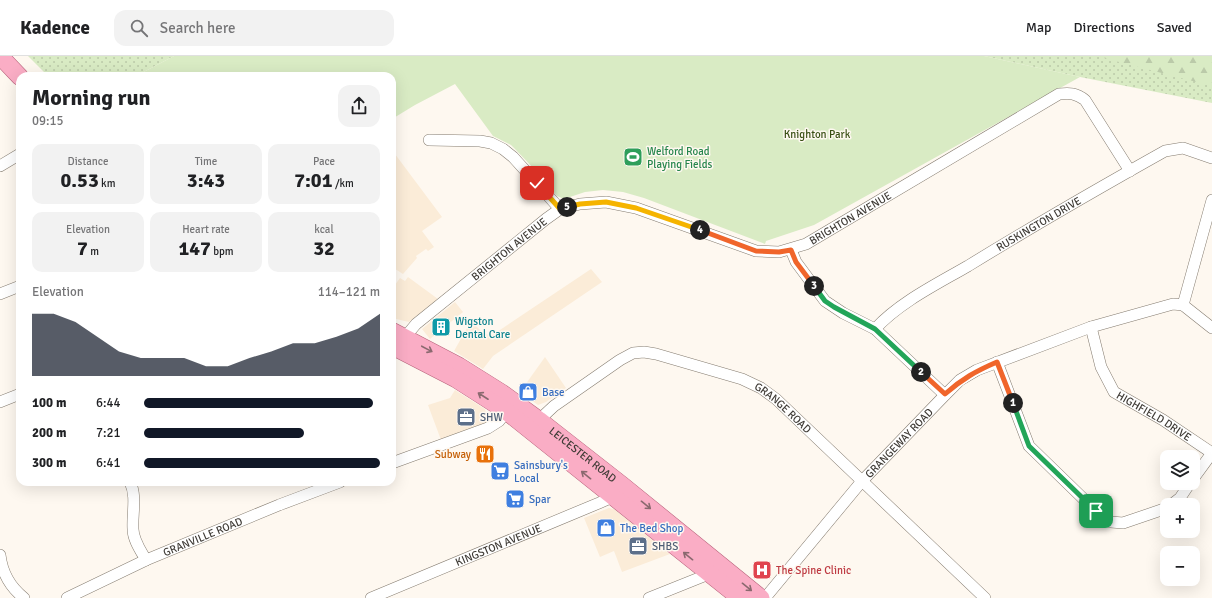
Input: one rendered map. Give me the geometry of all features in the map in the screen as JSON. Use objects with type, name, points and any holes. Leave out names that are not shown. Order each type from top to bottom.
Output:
[{"type":"main road","points":[[0,56],[16,73]]},
{"type":"main road","name":"LEICESTER ROAD","points":[[396,343],[459,366],[712,567],[761,598]]},
{"type":"main road","name":"LEICESTER ROAD","points":[[510,407],[539,420],[617,490]]},
{"type":"main road","name":"LEICESTER ROAD","points":[[712,567],[740,598]]},
{"type":"street","name":"BRIGHTON AVENUE","points":[[396,342],[421,320],[560,209],[580,204],[606,202],[636,208],[756,251],[779,252],[791,250],[812,241],[1058,94],[1070,93],[1078,95],[1085,100],[1130,171]]},
{"type":"street","points":[[429,140],[480,141],[491,143],[503,149],[513,157],[560,209]]},
{"type":"street","name":"RUSKINGTON DRIVE","points":[[875,329],[896,309],[1007,242],[1165,151],[1183,148],[1212,158]]},
{"type":"street","points":[[0,166],[16,156]]},
{"type":"street","points":[[1212,200],[1184,305],[1212,328]]},
{"type":"street","points":[[791,250],[796,262],[825,301],[843,313],[875,329],[945,394]]},
{"type":"street","points":[[0,294],[16,288]]},
{"type":"street","name":"GRANGEWAY ROAD","points":[[765,598],[862,481],[945,394],[966,377],[977,370],[997,362],[1091,327],[1173,304],[1184,305]]},
{"type":"street","name":"HIGHFIELD DRIVE","points":[[1091,327],[1101,367],[1114,392],[1163,420],[1212,453]]},
{"type":"street","name":"GRANGE ROAD","points":[[539,420],[554,406],[620,360],[633,354],[644,352],[656,354],[742,379],[761,388],[776,399],[985,598]]},
{"type":"street","points":[[997,362],[1029,446],[1096,511],[1111,522],[1123,523],[1160,510]]},
{"type":"street","points":[[0,402],[16,396]]},
{"type":"street","points":[[396,462],[488,428],[499,421],[510,407]]},
{"type":"street","points":[[1200,469],[1212,453]]},
{"type":"street","points":[[132,486],[132,530],[146,560]]},
{"type":"street","name":"GRANVILLE ROAD","points":[[68,598],[146,560],[279,504],[329,486]]},
{"type":"street","name":"KINGSTON AVENUE","points":[[371,598],[599,503],[617,490]]},
{"type":"street","points":[[0,555],[2,567],[11,586],[24,598]]},
{"type":"street","points":[[649,598],[704,576],[712,567]]},
{"type":"shaded area","points":[[396,155],[442,217],[422,231],[434,247],[428,251],[426,249],[416,256],[417,258],[403,274],[396,270]]},
{"type":"shaded area","points":[[591,269],[602,282],[493,356],[483,369],[454,351],[471,321],[482,332],[491,336]]},
{"type":"shaded area","points":[[408,277],[438,299],[409,322],[396,319],[396,284],[400,278],[405,281]]},
{"type":"shaded area","points":[[455,302],[463,312],[430,339],[422,329]]},
{"type":"shaded area","points":[[545,357],[566,388],[546,402],[538,405],[520,392]]},
{"type":"shaded area","points":[[455,390],[485,409],[488,423],[441,440],[428,405],[450,398]]},
{"type":"shaded area","points":[[609,508],[614,509],[670,554],[622,572],[614,551],[600,557],[584,518]]},
{"type":"green space","points":[[28,56],[174,56],[144,72],[44,72]]},
{"type":"green space","name":"Knighton Park","points":[[174,56],[984,56],[1080,77],[814,225],[766,241],[765,244],[644,198],[623,192],[603,190],[585,192],[564,199],[557,196],[539,174],[511,145],[493,136],[455,84],[396,117],[396,72],[144,72]]},
{"type":"green space","points":[[984,56],[1212,56],[1212,103],[1080,77]]},
{"type":"green space","points":[[1096,56],[1212,56],[1212,86]]},
{"type":"place","name":"Welford Road Playing Fields","points":[[633,157]]},
{"type":"place","name":"Wigston Dental Care","points":[[441,327]]},
{"type":"place","name":"Base","points":[[528,392]]},
{"type":"place","name":"SHW","points":[[466,417]]},
{"type":"place","name":"Subway","points":[[485,454]]},
{"type":"place","name":"Sainsbury's Local","points":[[500,471]]},
{"type":"place","name":"Spar","points":[[515,499]]},
{"type":"place","name":"The Bed Shop","points":[[606,528]]},
{"type":"place","name":"SHBS","points":[[638,546]]},
{"type":"place","name":"The Spine Clinic","points":[[762,570]]},
{"type":"route","points":[[537,183],[560,209],[580,204],[606,202],[636,208],[756,251],[779,252],[791,250],[796,262],[825,301],[843,313],[875,329],[945,394],[960,380],[977,370],[997,362],[1029,446],[1096,511]]}]
